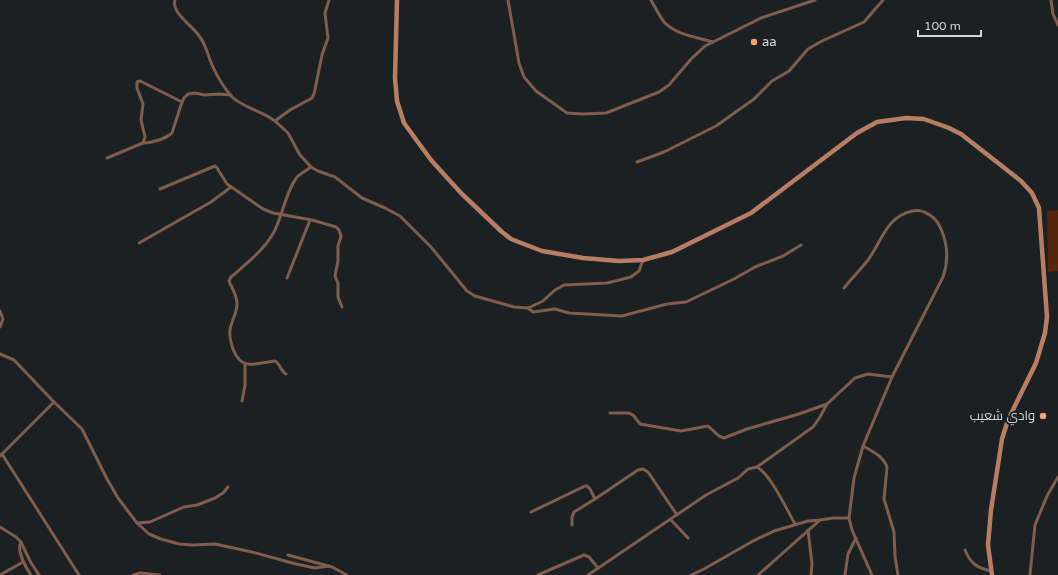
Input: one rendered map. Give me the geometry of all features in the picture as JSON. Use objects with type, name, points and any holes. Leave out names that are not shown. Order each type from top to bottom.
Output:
[{"type":"main road","points":[[397,0],[395,78],[397,101],[401,115],[408,129],[431,160],[461,193],[502,232],[511,240],[542,251],[583,258],[619,261],[643,260],[662,256],[684,247],[751,212],[857,133],[877,122],[887,120],[906,118],[924,119],[949,128],[961,134],[1021,181],[1032,193],[1040,208],[1046,333],[1036,364],[1008,420],[1002,439],[991,510],[988,545],[991,573]]},
{"type":"street","points":[[175,0],[174,4],[176,10],[200,37],[218,77],[231,95],[240,102],[262,112],[275,121],[288,133],[300,155],[311,167],[339,179],[362,198],[400,216],[431,246],[470,294],[514,308],[528,308],[543,301],[555,290],[564,286],[608,284],[631,277],[638,271],[643,260]]},
{"type":"street","points":[[275,121],[290,110],[312,98],[314,94],[322,55],[328,38],[325,13],[329,0]]},
{"type":"street","points":[[508,0],[519,63],[524,77],[530,86],[541,95],[570,114],[606,113],[659,92],[669,85],[699,51],[713,42],[761,18],[815,0]]},
{"type":"street","points":[[652,0],[664,21],[672,28],[713,42]]},
{"type":"street","points":[[637,162],[664,152],[716,126],[754,99],[772,81],[789,71],[808,49],[864,22],[883,0]]},
{"type":"street","points":[[1051,0],[1053,14],[1058,25]]},
{"type":"street","points":[[143,143],[145,137],[141,120],[142,104],[137,88],[137,82],[140,80],[182,102]]},
{"type":"street","points":[[107,158],[143,143],[156,141],[169,136],[172,133],[182,102],[188,94],[231,95]]},
{"type":"street","points":[[160,189],[214,166],[217,167],[227,184],[264,209],[273,213],[310,220],[336,228],[340,232],[341,237],[338,246],[338,261],[335,276],[338,283],[338,297],[342,307]]},
{"type":"street","points":[[286,374],[283,373],[277,362],[274,361],[251,365],[246,364],[237,357],[230,337],[230,328],[234,320],[237,305],[235,291],[229,280],[231,276],[270,239],[277,226],[280,214],[292,185],[298,176],[311,167]]},
{"type":"street","points":[[139,243],[218,198],[231,187]]},
{"type":"street","points":[[844,288],[869,259],[882,234],[900,216],[917,210],[923,211],[938,222],[947,248],[946,268],[943,277],[892,377],[863,446],[854,478],[849,518],[872,575]]},
{"type":"street","points":[[287,278],[310,220]]},
{"type":"street","points":[[528,308],[533,312],[555,309],[567,312],[617,316],[683,302],[734,279],[755,267],[783,256],[801,245]]},
{"type":"street","points":[[0,311],[3,319],[0,327]]},
{"type":"street","points":[[0,354],[14,360],[82,429],[118,498],[137,523],[149,534],[179,544],[215,544],[315,568],[329,566]]},
{"type":"street","points":[[242,401],[245,385],[246,364]]},
{"type":"street","points":[[588,575],[714,490],[738,478],[748,469],[757,468],[813,427],[827,404],[851,381],[859,376],[872,374],[892,377]]},
{"type":"street","points":[[54,402],[1,455],[79,575]]},
{"type":"street","points":[[610,413],[628,412],[633,415],[640,424],[664,429],[681,431],[708,426],[721,438],[724,438],[747,429],[827,404]]},
{"type":"street","points":[[863,446],[880,457],[887,467],[884,499],[894,532],[895,556],[898,575]]},
{"type":"street","points":[[757,468],[764,473],[772,483],[795,524]]},
{"type":"street","points":[[572,525],[572,517],[574,512],[638,470],[643,469],[648,472],[677,515]]},
{"type":"street","points":[[1030,575],[1034,525],[1047,496],[1058,477]]},
{"type":"street","points":[[531,512],[585,486],[590,489],[595,499]]},
{"type":"street","points":[[137,523],[150,522],[184,507],[215,498],[223,493],[228,487]]},
{"type":"street","points":[[691,575],[710,566],[752,541],[774,531],[808,521],[849,518]]},
{"type":"street","points":[[670,520],[688,538]]},
{"type":"street","points":[[758,575],[820,520]]},
{"type":"street","points":[[0,527],[21,542],[39,575]]},
{"type":"street","points":[[808,530],[812,564],[811,575]]},
{"type":"street","points":[[845,575],[848,554],[856,538]]},
{"type":"street","points":[[21,542],[19,545],[20,550],[31,575]]},
{"type":"street","points":[[965,550],[973,564],[991,573]]},
{"type":"street","points":[[288,555],[332,566],[347,575]]},
{"type":"street","points":[[538,575],[584,555],[589,557],[598,568]]},
{"type":"street","points":[[0,575],[24,562]]},
{"type":"street","points":[[133,575],[140,573],[160,575]]},
{"type":"shaded area","points":[[1058,210],[1058,271],[1048,272],[1047,211]]},
{"type":"place","name":"aa","points":[[754,42]]},
{"type":"place","name":"وادي شعيب","points":[[1043,416]]}]
